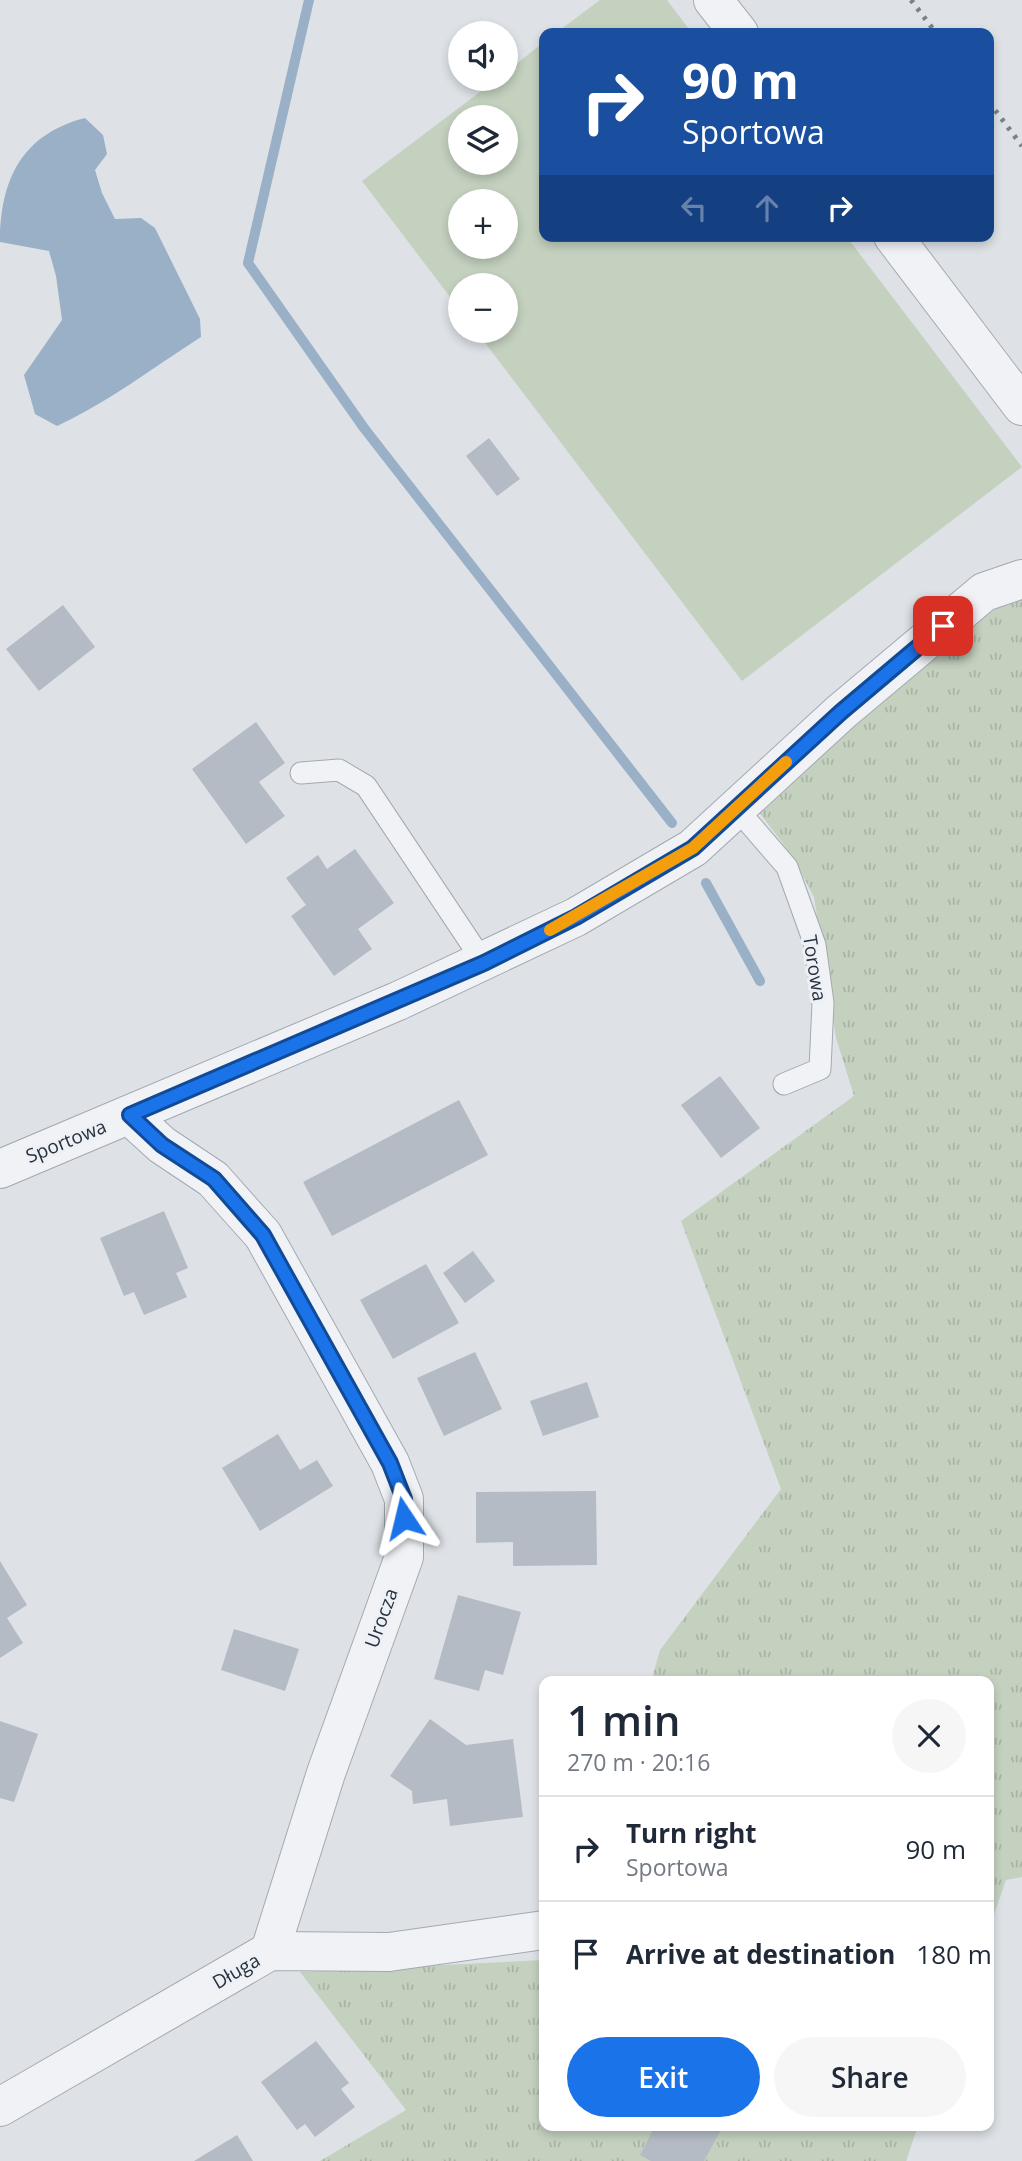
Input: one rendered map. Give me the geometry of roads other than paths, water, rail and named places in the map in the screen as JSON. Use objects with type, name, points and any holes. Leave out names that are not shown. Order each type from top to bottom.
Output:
[{"type":"street","points":[[713,0],[735,28]]},
{"type":"street","points":[[898,242],[1022,406]]},
{"type":"street","name":"Sportowa","points":[[0,1168],[484,963],[576,917],[693,848],[841,712],[984,592],[1022,579]]},
{"type":"street","name":"Urocza","points":[[130,1115],[162,1145],[214,1179],[263,1235],[390,1463],[404,1499],[404,1557],[322,1786],[270,1951]]},
{"type":"street","name":"Długa","points":[[0,2107],[270,1951],[389,1952],[539,1931]]},
{"type":"lane","points":[[301,774],[339,770],[366,786],[484,963]]},
{"type":"lane","name":"Torowa","points":[[736,808],[787,867],[815,945],[822,1003],[820,1069],[784,1084]]},
{"type":"water","points":[[85,118],[103,135],[107,154],[95,170],[102,193],[115,219],[141,218],[155,228],[200,319],[201,337],[112,396],[57,426],[35,414],[24,375],[62,320],[56,276],[49,251],[0,242],[1,220],[10,180],[30,148],[63,125]]},
{"type":"waterway","points":[[309,0],[248,263],[364,428],[672,823]]},
{"type":"waterway","points":[[706,883],[760,981]]},
{"type":"railway","points":[[911,0],[932,28]]},
{"type":"railway","points":[[994,109],[1022,146]]}]
